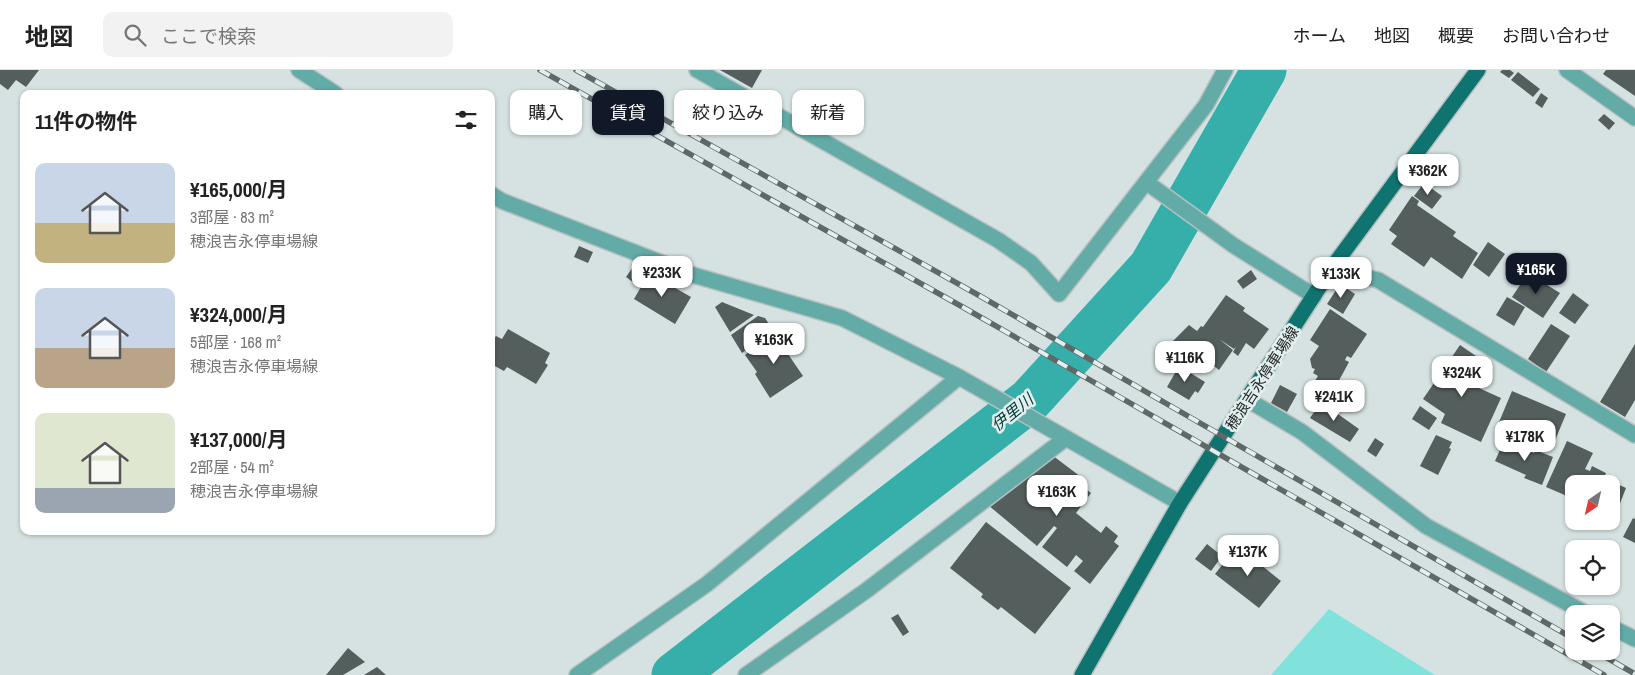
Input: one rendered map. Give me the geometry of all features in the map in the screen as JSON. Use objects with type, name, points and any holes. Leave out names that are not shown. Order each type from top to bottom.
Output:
[{"type":"main road","name":"穂浪吉永停車場線","points":[[1082,675],[1180,503],[1314,296],[1478,70]]},
{"type":"street","points":[[299,70],[330,90]]},
{"type":"street","points":[[697,70],[998,240],[1031,263],[1059,294],[1206,105],[1225,70]]},
{"type":"street","points":[[1567,70],[1635,118]]},
{"type":"street","points":[[1146,183],[1233,245],[1314,296]]},
{"type":"street","points":[[495,197],[502,201],[692,275],[842,318],[960,377],[1180,503]]},
{"type":"street","points":[[1332,269],[1378,280],[1635,435]]},
{"type":"street","points":[[577,675],[707,584],[960,377]]},
{"type":"street","points":[[1248,400],[1302,432],[1426,526],[1571,605]]},
{"type":"street","points":[[746,675],[867,590],[1066,438]]},
{"type":"street","points":[[1620,632],[1635,640]]},
{"type":"shaded area","points":[[1329,609],[1435,675],[1271,675]]},
{"type":"building","points":[[0,70],[39,70],[26,87],[16,80],[8,90],[0,84]]},
{"type":"building","points":[[720,70],[762,70],[752,88]]},
{"type":"building","points":[[1502,70],[1510,70],[1514,73],[1509,78],[1500,72]]},
{"type":"building","points":[[1606,70],[1635,70],[1635,96],[1603,74]]},
{"type":"building","points":[[1518,72],[1540,89],[1533,97],[1511,80]]},
{"type":"building","points":[[1541,93],[1548,98],[1542,108],[1535,103]]},
{"type":"building","points":[[1604,114],[1615,123],[1609,130],[1598,120]]},
{"type":"building","points":[[1424,183],[1442,196],[1432,209],[1414,196]]},
{"type":"building","points":[[1412,196],[1419,201],[1417,205],[1456,232],[1453,236],[1478,253],[1462,279],[1431,257],[1424,267],[1391,244],[1397,236],[1389,230]]},
{"type":"building","points":[[1488,242],[1505,254],[1489,277],[1473,265]]},
{"type":"building","points":[[579,246],[593,252],[588,263],[574,257]]},
{"type":"building","points":[[633,267],[645,274],[637,285],[626,277]]},
{"type":"building","points":[[1251,270],[1257,279],[1243,289],[1237,281]]},
{"type":"building","points":[[649,273],[691,297],[675,324],[634,299]]},
{"type":"building","points":[[1528,273],[1560,293],[1543,318],[1512,297]]},
{"type":"building","points":[[1340,284],[1355,294],[1343,314],[1327,304]]},
{"type":"building","points":[[1573,293],[1589,305],[1575,324],[1559,313]]},
{"type":"building","points":[[1226,295],[1245,308],[1243,311],[1269,329],[1254,349],[1246,343],[1238,356],[1233,352],[1236,347],[1234,349],[1219,339],[1233,350],[1219,370],[1186,345],[1183,350],[1172,342],[1189,325],[1197,331],[1201,326],[1203,327]]},
{"type":"building","points":[[1507,297],[1525,307],[1514,326],[1496,315]]},
{"type":"building","points":[[722,302],[754,315],[730,332],[715,307]]},
{"type":"building","points":[[1330,309],[1367,334],[1351,358],[1347,356],[1345,360],[1349,362],[1336,386],[1334,384],[1326,396],[1311,387],[1318,376],[1313,373],[1315,369],[1312,368],[1310,359],[1319,346],[1310,340]]},
{"type":"building","points":[[758,316],[765,318],[773,330],[742,353],[731,335]]},
{"type":"building","points":[[1551,324],[1570,336],[1546,372],[1528,359]]},
{"type":"building","points":[[508,329],[550,353],[545,363],[548,365],[536,384],[507,367],[504,371],[495,366],[495,338],[496,336],[502,339]]},
{"type":"building","points":[[777,332],[790,352],[788,354],[803,376],[770,398],[755,374],[757,372],[745,355]]},
{"type":"building","points":[[1635,344],[1635,400],[1625,417],[1600,402]]},
{"type":"building","points":[[1460,345],[1476,356],[1461,380],[1501,398],[1481,442],[1441,423],[1445,414],[1423,399]]},
{"type":"building","points":[[1179,366],[1205,382],[1198,393],[1195,391],[1189,400],[1167,387]]},
{"type":"building","points":[[1280,385],[1297,394],[1287,412],[1271,403]]},
{"type":"building","points":[[1512,391],[1566,414],[1551,450],[1500,430],[1497,427]]},
{"type":"building","points":[[1321,402],[1359,429],[1350,442],[1310,418]]},
{"type":"building","points":[[1420,406],[1437,418],[1429,430],[1412,419]]},
{"type":"building","points":[[1436,435],[1452,442],[1449,448],[1451,449],[1438,475],[1420,466]]},
{"type":"building","points":[[1375,438],[1384,444],[1376,457],[1367,451]]},
{"type":"building","points":[[1567,441],[1593,453],[1585,469],[1590,471],[1592,466],[1606,473],[1605,475],[1565,475],[1565,495],[1546,487]]},
{"type":"building","points":[[1510,442],[1534,453],[1535,450],[1553,457],[1542,485],[1524,478],[1526,475],[1495,461],[1503,443],[1509,446]]},
{"type":"building","points":[[1052,455],[1081,477],[1077,482],[1091,493],[1076,513],[1101,533],[1106,526],[1118,536],[1114,542],[1119,546],[1090,584],[1074,571],[1083,561],[1076,555],[1067,567],[1042,547],[1057,528],[1054,526],[1037,546],[988,505]]},
{"type":"building","points":[[1620,485],[1626,488],[1620,503]]},
{"type":"building","points":[[1633,518],[1635,519],[1635,543],[1623,537]]},
{"type":"building","points":[[986,522],[1071,588],[1035,634],[1001,607],[998,610],[981,597],[983,594],[950,568]]},
{"type":"building","points":[[1207,544],[1222,556],[1211,571],[1195,559]]},
{"type":"building","points":[[1237,546],[1281,581],[1259,608],[1215,574]]},
{"type":"building","points":[[898,614],[909,632],[903,636],[891,618]]},
{"type":"building","points":[[348,648],[365,662],[343,675],[326,675]]},
{"type":"building","points":[[377,667],[386,675],[364,675]]},
{"type":"waterway","name":"伊里川","points":[[674,675],[1030,400],[1151,267],[1264,70]]},
{"type":"railway","points":[[540,70],[968,310],[1604,675]]},
{"type":"railway","points":[[576,70],[980,296],[1565,634]]},
{"type":"railway","points":[[1611,660],[1635,674]]}]
